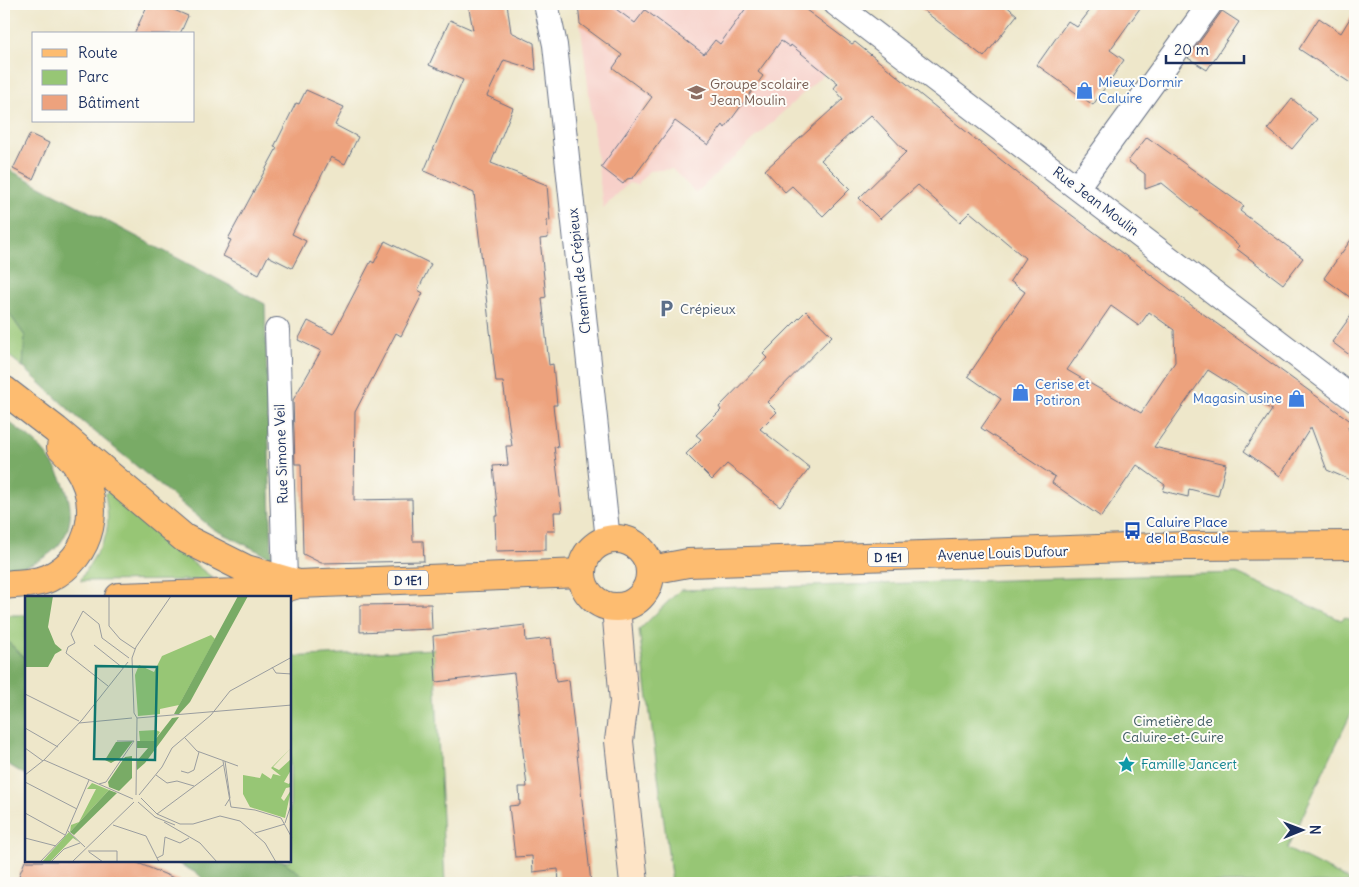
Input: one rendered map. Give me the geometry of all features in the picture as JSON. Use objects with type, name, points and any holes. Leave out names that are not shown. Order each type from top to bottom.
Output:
[{"type":"main road","points":[[13,398],[56,430],[184,538],[246,569],[291,582]]},
{"type":"main road","points":[[4,585],[47,579],[66,568],[79,554],[89,536],[92,514],[87,489],[76,464],[13,398]]},
{"type":"main road","points":[[608,540],[628,540],[636,545],[643,552],[650,570],[650,581],[645,592],[637,600],[616,607],[596,600],[584,583],[582,573],[589,552],[598,544],[608,540]]},
{"type":"main road","name":"Avenue Louis Dufour","points":[[650,570],[698,562],[1186,546],[1355,545]]},
{"type":"main road","name":"D 1E1","points":[[150,596],[272,592],[291,582],[582,573]]},
{"type":"main road","points":[[4,597],[25,598]]},
{"type":"street","name":"Chemin de Crépieux","points":[[546,4],[555,45],[608,540]]},
{"type":"street","name":"Rue Jean Moulin","points":[[836,4],[1353,392]]},
{"type":"street","points":[[1078,186],[1210,4]]},
{"type":"street","name":"Rue Simone Veil","points":[[278,330],[291,582]]},
{"type":"street","points":[[616,607],[624,702],[619,741],[634,883]]},
{"type":"shaded area","name":"Groupe scolaire Jean Moulin","points":[[578,4],[798,4],[854,46],[696,193],[672,169],[649,171],[637,185],[629,183],[603,208]]},
{"type":"green space","points":[[4,167],[265,304],[272,558],[213,529],[78,418],[23,367],[25,336],[4,306]]},
{"type":"green space","points":[[4,306],[25,336],[23,367],[4,352]]},
{"type":"green space","points":[[4,418],[31,439],[45,453],[59,473],[67,493],[70,511],[68,528],[60,543],[47,555],[28,565],[4,571]]},
{"type":"green space","points":[[108,491],[171,546],[213,578],[210,580],[81,581],[107,532],[108,521],[105,494]]},
{"type":"green space","name":"Cimetière de Caluire-et-Cuire","points":[[1237,573],[1341,620],[1345,617],[1355,622],[1355,705],[1287,849],[1355,883],[672,883],[639,630],[680,590]]},
{"type":"green space","points":[[4,615],[25,615],[25,658],[4,638]]},
{"type":"green space","points":[[4,638],[25,658],[25,774],[4,762]]},
{"type":"green space","points":[[434,649],[445,883],[313,883],[284,862],[291,862],[291,657]]},
{"type":"green space","points":[[176,862],[284,862],[313,883],[207,883],[198,874]]},
{"type":"building","points":[[148,4],[160,4],[188,16],[181,32],[135,32]]},
{"type":"building","points":[[468,4],[507,4],[511,32],[534,43],[536,70],[504,60],[487,96],[513,108],[491,163],[547,185],[550,221],[547,220],[548,238],[540,239],[546,297],[542,298],[549,365],[553,364],[557,405],[553,405],[558,448],[554,446],[562,512],[554,512],[555,531],[546,531],[546,550],[496,551],[495,516],[498,516],[493,466],[508,465],[506,446],[512,446],[503,382],[496,382],[474,193],[424,171],[463,80],[429,65],[450,20],[473,30]]},
{"type":"building","points":[[578,4],[609,4],[635,23],[645,10],[704,54],[715,40],[720,44],[749,4],[798,4],[852,44],[855,42],[1041,192],[1191,305],[1352,422],[1348,427],[1355,446],[1355,482],[1327,470],[1311,427],[1280,476],[1244,451],[1272,410],[1208,370],[1154,447],[1226,464],[1218,496],[1189,489],[1188,497],[1163,491],[1165,485],[1137,465],[1101,517],[1052,483],[1055,477],[981,428],[1001,399],[968,376],[1025,292],[1010,281],[1025,258],[970,212],[960,222],[918,185],[880,219],[859,198],[906,152],[871,115],[821,160],[850,189],[823,216],[792,186],[785,192],[765,170],[843,99],[834,88],[838,83],[791,45],[790,47],[781,41],[758,72],[763,76],[725,128],[723,125],[708,145],[675,121],[633,178],[627,179],[623,184],[601,167],[652,97],[613,68],[622,55],[580,24]],"holes":[[[1111,306],[1139,326],[1149,312],[1174,330],[1175,362],[1141,413],[1067,370]]]},
{"type":"building","points":[[915,4],[1004,4],[1017,15],[984,57]]},
{"type":"building","points":[[1095,4],[1143,4],[1110,50],[1124,60],[1093,105],[1037,65],[1068,21],[1077,27]]},
{"type":"building","points":[[1355,10],[1355,86],[1299,49],[1319,18],[1341,33]]},
{"type":"building","points":[[1222,11],[1239,22],[1207,70],[1188,58]]},
{"type":"building","points":[[306,90],[344,107],[335,125],[358,137],[345,164],[331,157],[292,234],[306,241],[292,268],[268,256],[259,274],[223,256],[231,240],[228,239],[277,148],[274,147],[296,103],[299,104]]},
{"type":"building","points":[[1292,99],[1317,119],[1292,149],[1268,129]]},
{"type":"building","points":[[30,134],[49,143],[33,179],[13,169]]},
{"type":"building","points":[[1147,137],[1244,206],[1240,211],[1303,258],[1283,284],[1237,249],[1240,246],[1162,183],[1145,189],[1145,174],[1128,161]]},
{"type":"building","points":[[1355,234],[1355,301],[1324,278]]},
{"type":"building","points":[[385,241],[431,264],[418,290],[423,293],[401,336],[396,333],[355,412],[354,500],[412,499],[413,541],[423,541],[424,561],[321,563],[303,554],[301,464],[295,464],[293,400],[321,351],[298,340],[308,321],[333,334],[371,261],[374,263]]},
{"type":"building","points":[[1355,310],[1355,359],[1332,342]]},
{"type":"building","points":[[806,311],[832,336],[767,402],[777,412],[760,429],[810,468],[780,506],[727,464],[712,480],[686,454],[701,439],[696,435],[721,410],[719,407],[767,358],[763,354]]},
{"type":"building","points":[[431,604],[432,629],[360,632],[360,605]]},
{"type":"building","points":[[525,625],[526,641],[551,638],[556,682],[569,680],[591,883],[559,883],[558,869],[533,872],[532,856],[515,857],[509,806],[520,805],[519,787],[527,787],[514,673],[436,682],[433,636]]},
{"type":"building","points":[[25,861],[135,862],[186,883],[16,883]]},
{"type":"place","name":"Mieux Dormir Caluire","points":[[1084,90]]},
{"type":"place","name":"Groupe scolaire Jean Moulin","points":[[696,92]]},
{"type":"place","name":"Crépieux","points":[[666,309]]},
{"type":"place","name":"Cerise et Potiron","points":[[1021,392]]},
{"type":"place","name":"Magasin usine","points":[[1296,398]]},
{"type":"place","name":"Caluire Place de la Bascule","points":[[1132,530]]},
{"type":"place","name":"Famille Jancert","points":[[1127,764]]}]
